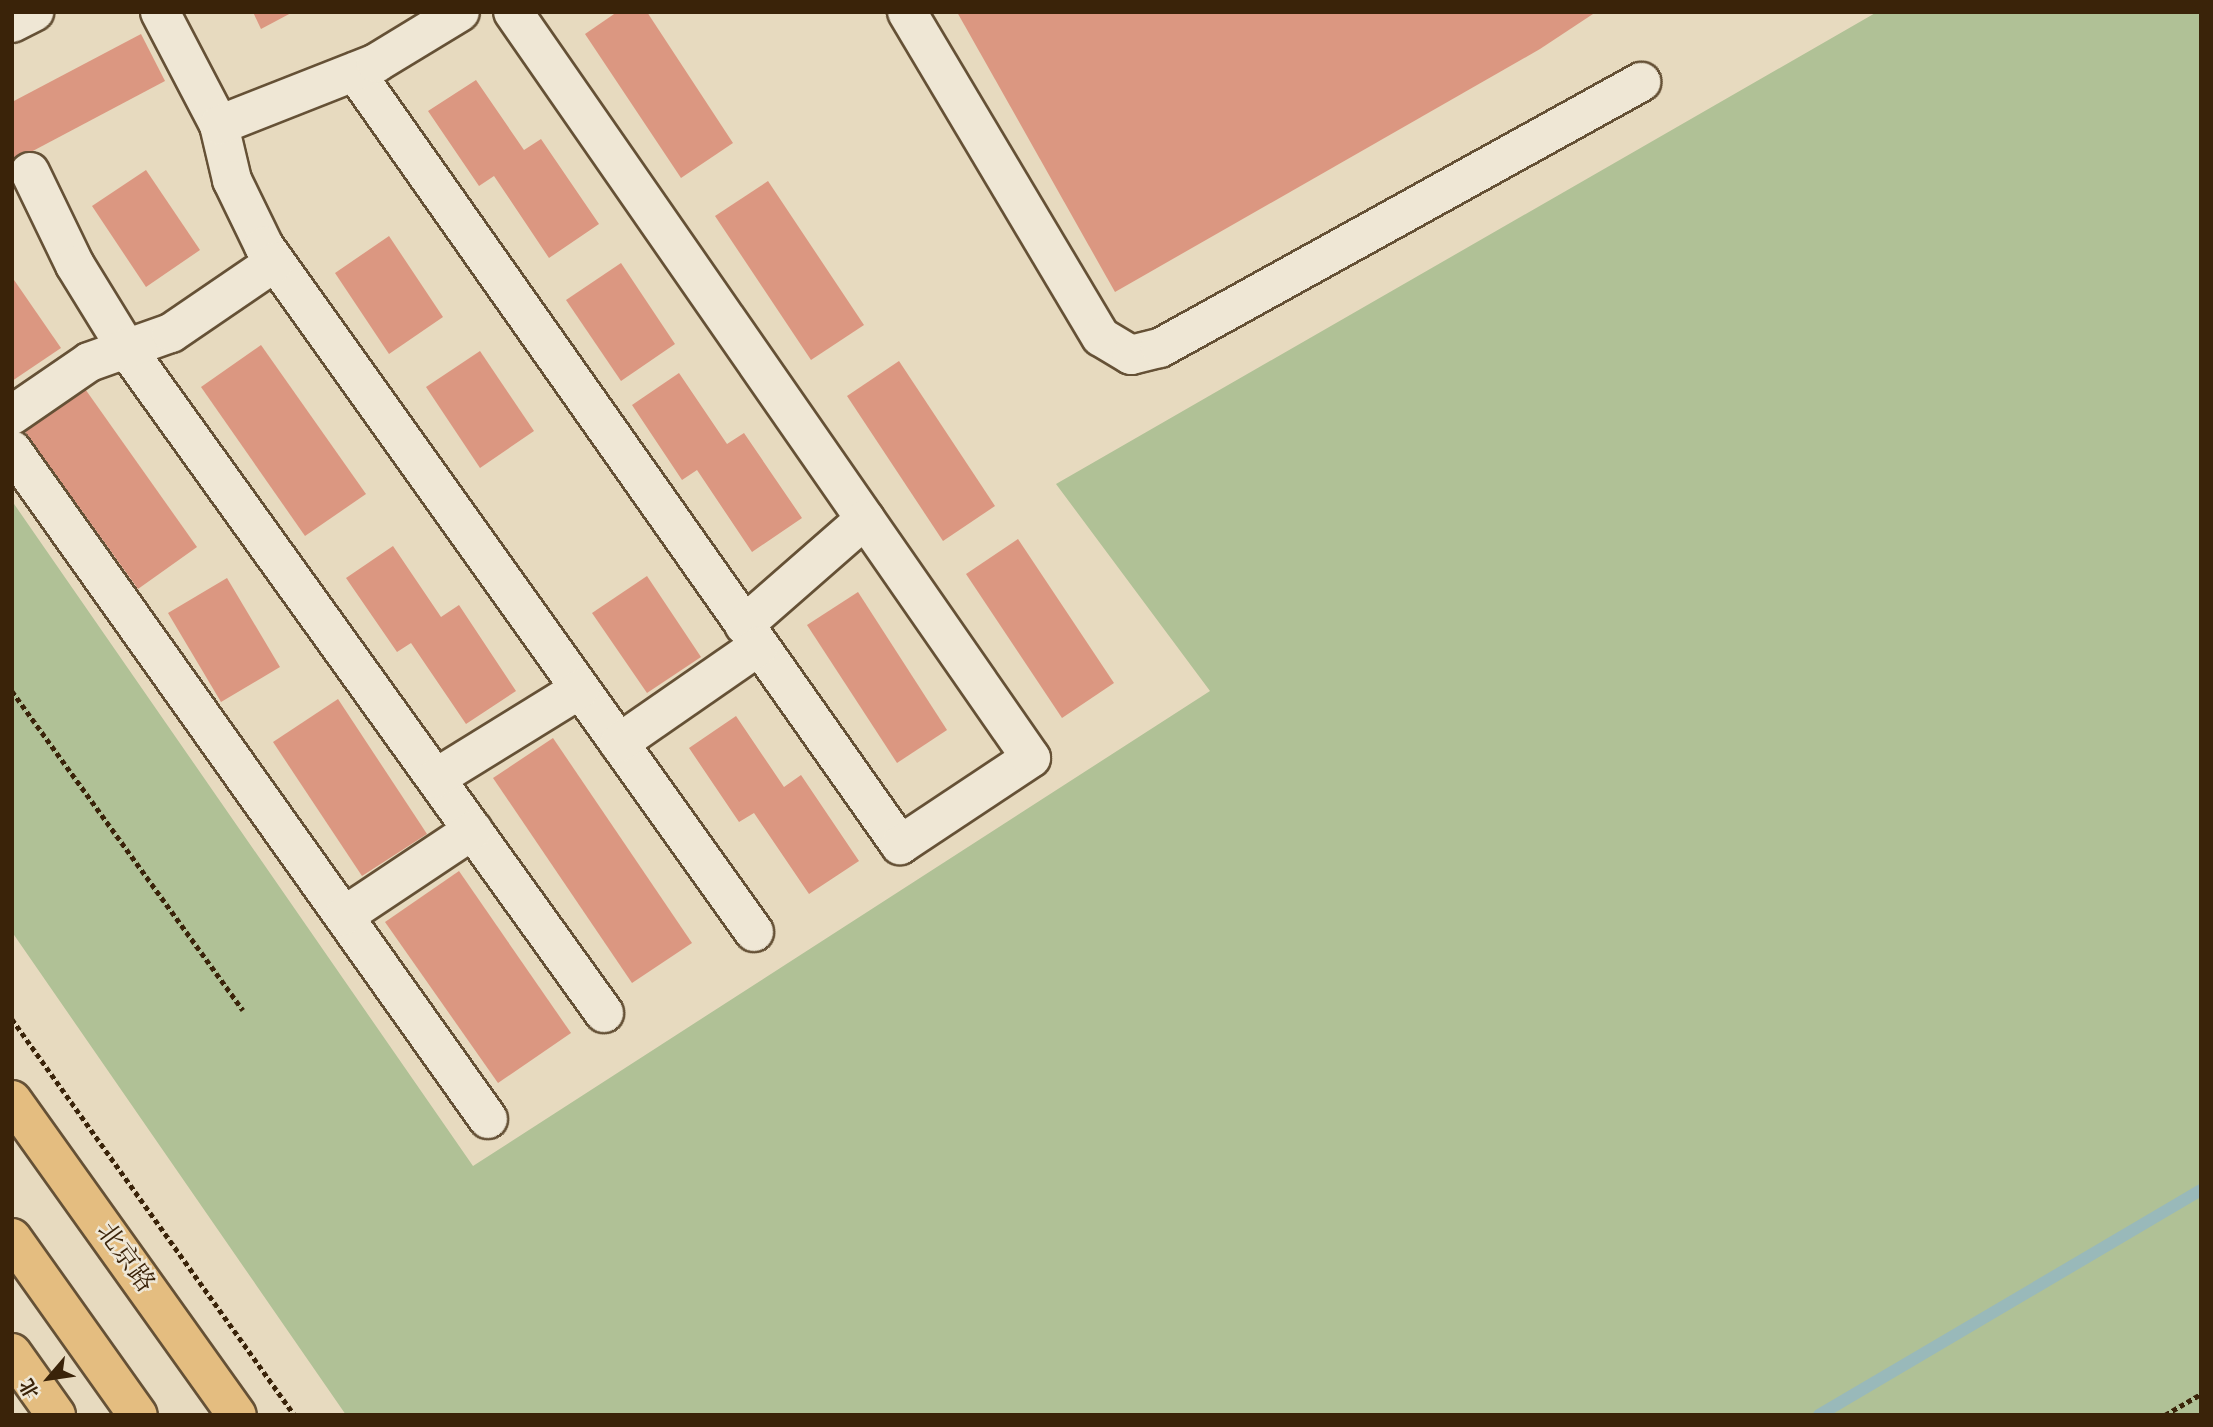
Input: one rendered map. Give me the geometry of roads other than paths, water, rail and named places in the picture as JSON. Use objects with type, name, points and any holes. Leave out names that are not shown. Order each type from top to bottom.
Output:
[{"type":"main road","name":"北京路","points":[[12,1100],[237,1415]]},
{"type":"main road","points":[[12,1238],[138,1415]]},
{"type":"main road","points":[[12,1353],[56,1415]]},
{"type":"street","points":[[12,23],[34,12]]},
{"type":"street","points":[[160,12],[219,125],[232,180],[275,262],[754,932]]},
{"type":"street","points":[[219,125],[355,72],[460,12]]},
{"type":"street","points":[[355,72],[900,845],[1031,758],[513,12]]},
{"type":"street","points":[[908,12],[1101,337],[1131,355],[1160,348],[1642,82]]},
{"type":"street","points":[[30,172],[75,265],[126,348],[604,1013]]},
{"type":"street","points":[[12,415],[89,362],[171,333],[275,262]]},
{"type":"street","points":[[12,450],[488,1119]]},
{"type":"street","points":[[619,743],[752,635],[865,519]]},
{"type":"street","points":[[436,778],[580,689]]},
{"type":"street","points":[[344,916],[472,830]]},
{"type":"waterway","points":[[1819,1415],[2201,1190]]}]
